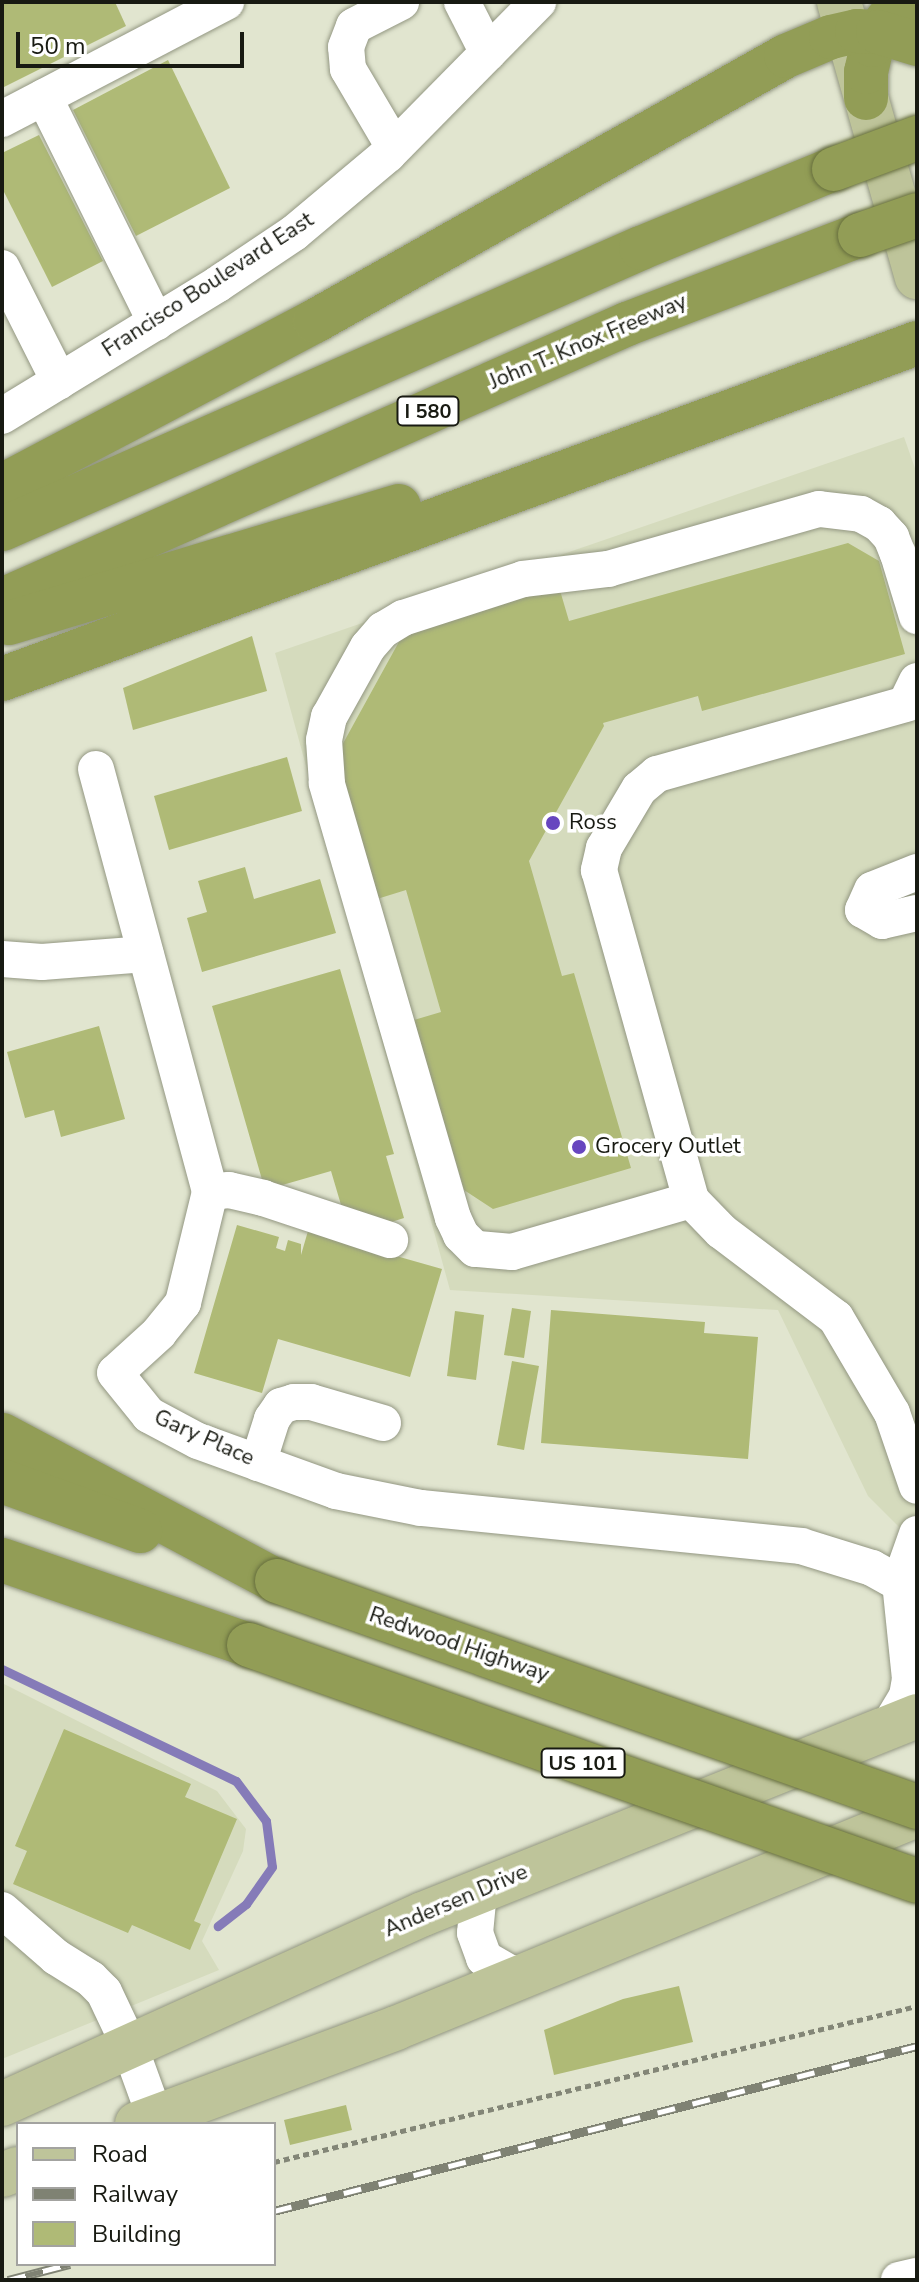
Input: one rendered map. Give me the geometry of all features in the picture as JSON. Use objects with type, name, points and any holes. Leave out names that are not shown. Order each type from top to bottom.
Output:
[{"type":"highway","points":[[2,486],[328,314],[786,56],[877,22]]},
{"type":"highway","points":[[2,529],[641,248],[917,138]]},
{"type":"highway","name":"John T. Knox Freeway","points":[[2,600],[614,330],[917,215]]},
{"type":"highway","points":[[2,679],[917,343]]},
{"type":"highway","points":[[2,625],[380,510],[562,472]]},
{"type":"highway","points":[[2,1435],[277,1581]]},
{"type":"highway","name":"Redwood Highway","points":[[2,1481],[917,1807]]},
{"type":"highway","name":"US 101","points":[[11,1565],[249,1645],[917,1881]]},
{"type":"main road","points":[[877,22],[866,98],[917,277]]},
{"type":"main road","name":"Andersen Drive","points":[[2,2104],[479,1891],[903,1721]]},
{"type":"main road","points":[[146,2120],[528,1974],[917,1815]]},
{"type":"street","points":[[2,119],[226,2]]},
{"type":"street","points":[[394,147],[348,69],[346,47],[354,26],[401,2]]},
{"type":"street","points":[[462,2],[488,53]]},
{"type":"street","name":"Francisco Boulevard East","points":[[2,416],[156,323],[294,233],[394,147],[538,2]]},
{"type":"street","points":[[44,97],[156,323]]},
{"type":"street","points":[[2,268],[59,381]]},
{"type":"street","points":[[2,326],[37,336]]},
{"type":"street","points":[[691,1200],[512,1252],[475,1249],[461,1235],[453,1218],[327,783],[323,751],[329,717],[368,647],[383,630],[403,618],[523,579],[608,569],[819,509],[861,514],[885,531],[898,554],[917,616]]},
{"type":"street","points":[[917,681],[906,704],[657,774],[639,789],[604,848],[600,884],[691,1200],[721,1231],[836,1318],[892,1413],[917,1486]]},
{"type":"street","name":"Gary Place","points":[[96,769],[210,1192],[183,1303],[159,1333],[115,1373],[149,1415],[198,1441],[336,1491],[421,1508],[801,1546],[837,1554],[908,1588]]},
{"type":"street","points":[[917,872],[872,890],[863,910],[882,921],[917,913]]},
{"type":"street","points":[[2,959],[42,962],[146,954]]},
{"type":"street","points":[[210,1192],[229,1190],[263,1198],[390,1240]]},
{"type":"street","points":[[258,1463],[272,1419],[281,1406],[311,1402],[383,1423]]},
{"type":"street","points":[[903,1721],[910,1679],[908,1588],[917,1534]]},
{"type":"street","points":[[479,1891],[475,1933],[484,1958],[510,1973],[528,1974]]},
{"type":"street","points":[[2,1910],[56,1957],[91,1979],[104,1992],[129,2045],[146,2120]]},
{"type":"street","points":[[899,2280],[917,2276]]},
{"type":"path","points":[[276,2162],[917,2006]]},
{"type":"shaded area","points":[[904,437],[917,474],[917,1545],[868,1496],[778,1310],[450,1290],[275,653]]},
{"type":"shaded area","points":[[2,1683],[217,1791],[246,1829],[243,1851],[202,1941],[219,1970],[2,2059]]},
{"type":"building","points":[[2,2],[115,2],[126,26],[2,88]]},
{"type":"building","points":[[168,60],[230,188],[136,236],[73,110]]},
{"type":"building","points":[[39,135],[103,261],[52,287],[2,188],[2,153]]},
{"type":"building","points":[[848,543],[879,561],[905,654],[702,711],[698,696],[603,723],[529,861],[562,976],[574,973],[631,1168],[493,1209],[464,1190],[414,1020],[441,1012],[406,890],[377,899],[335,758],[406,629],[559,587],[569,621]]},
{"type":"building","points":[[252,636],[267,691],[133,730],[123,688]]},
{"type":"building","points":[[287,757],[302,811],[169,850],[154,796]]},
{"type":"building","points":[[245,867],[254,899],[320,879],[336,933],[202,972],[187,918],[207,912],[198,881]]},
{"type":"building","points":[[340,969],[394,1154],[386,1156],[404,1218],[385,1224],[344,1215],[331,1171],[265,1190],[212,1006]]},
{"type":"building","points":[[99,1026],[125,1119],[61,1137],[54,1110],[25,1118],[7,1052]]},
{"type":"building","points":[[237,1225],[279,1237],[276,1248],[285,1251],[288,1240],[301,1244],[301,1255],[308,1231],[442,1269],[410,1377],[278,1339],[262,1393],[194,1373]]},
{"type":"building","points":[[512,1308],[531,1311],[524,1358],[504,1355]]},
{"type":"building","points":[[551,1310],[705,1322],[704,1333],[758,1337],[748,1459],[541,1443]]},
{"type":"building","points":[[455,1311],[484,1315],[476,1380],[447,1376]]},
{"type":"building","points":[[512,1361],[539,1366],[524,1450],[497,1445]]},
{"type":"building","points":[[64,1729],[191,1784],[185,1797],[237,1819],[194,1921],[201,1924],[190,1950],[132,1925],[128,1933],[13,1884],[27,1851],[15,1846]]},
{"type":"building","points":[[679,1986],[693,2042],[554,2075],[544,2030],[623,1999]]},
{"type":"building","points":[[346,2105],[352,2130],[290,2145],[284,2120]]},
{"type":"waterway","points":[[2,1669],[236,1781],[266,1821],[272,1867],[246,1904],[218,1926]]},
{"type":"railway","points":[[276,2210],[917,2046]]},
{"type":"railway","points":[[8,2280],[62,2266]]},
{"type":"place","name":"Ross","points":[[553,823]]},
{"type":"place","name":"Grocery Outlet","points":[[579,1147]]}]
